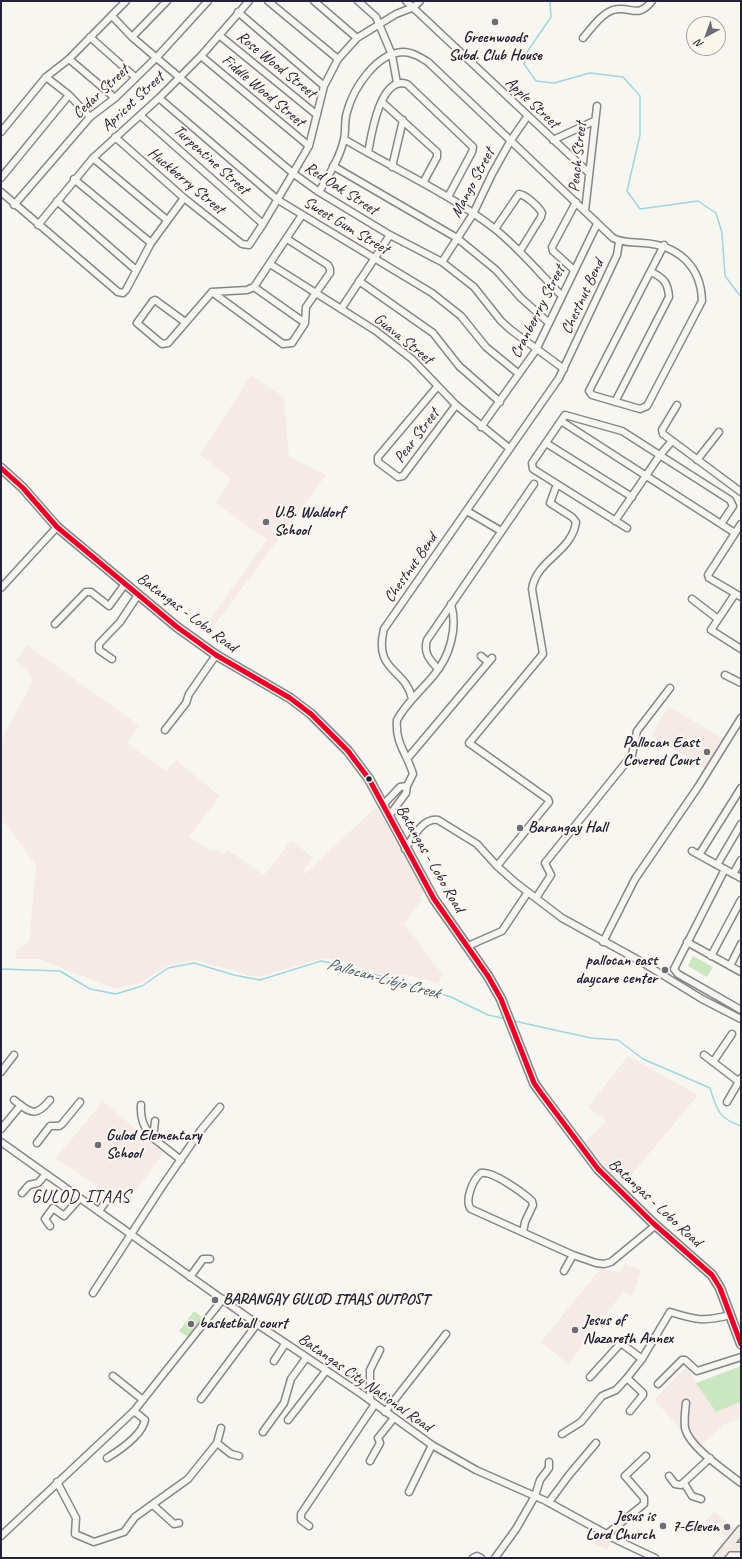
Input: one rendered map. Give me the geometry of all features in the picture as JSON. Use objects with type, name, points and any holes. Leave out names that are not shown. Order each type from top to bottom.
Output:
[{"type":"main road","name":"Batangas - Lobo Road","points":[[1,468],[23,488],[57,527],[138,595],[177,627],[216,655],[290,698],[325,726],[356,760],[383,805],[434,899],[488,976],[508,1014],[534,1083],[580,1148],[612,1184],[712,1275],[720,1288],[741,1344]]},
{"type":"main road","points":[[718,1558],[741,1530]]},
{"type":"main road","points":[[728,1547],[741,1547]]},
{"type":"street","points":[[1,132],[46,77],[69,58],[126,1]]},
{"type":"street","points":[[132,37],[167,1]]},
{"type":"street","name":"Cedar Street","points":[[14,205],[90,117],[115,98],[157,57],[208,1]]},
{"type":"street","name":"Apricot Street","points":[[38,225],[74,179],[93,158],[115,137],[141,116],[201,56],[249,1]]},
{"type":"street","points":[[268,1],[338,59]]},
{"type":"street","points":[[314,1],[357,38]]},
{"type":"street","points":[[358,1],[376,17],[392,55],[396,83],[382,102],[374,123],[368,153]]},
{"type":"street","name":"Apple Street","points":[[406,1],[414,7],[527,117],[589,173]]},
{"type":"street","points":[[263,224],[294,174],[309,146],[324,86],[338,59],[357,38],[379,24],[414,7],[420,1]]},
{"type":"street","points":[[583,38],[610,11],[618,9],[639,12],[647,8],[652,1]]},
{"type":"street","points":[[238,12],[324,86]]},
{"type":"street","name":"Red Oak Street","points":[[112,16],[132,37],[294,174],[319,192],[390,235],[442,262],[474,286],[501,321],[536,350],[564,370]]},
{"type":"street","name":"Rose Wood Street","points":[[219,35],[317,115]]},
{"type":"street","points":[[90,37],[135,78]]},
{"type":"street","points":[[319,192],[333,166],[344,139],[346,113],[350,101],[366,75],[377,63],[392,55],[402,52],[414,54],[428,62],[576,202],[597,224],[619,242],[664,246],[676,251],[687,260],[693,268],[702,293],[702,301],[646,408],[640,409],[592,395],[589,390],[664,246]]},
{"type":"street","name":"Fiddle Wood Street","points":[[201,56],[309,146]]},
{"type":"street","points":[[69,58],[115,98]]},
{"type":"street","points":[[46,77],[69,95],[90,117]]},
{"type":"street","points":[[396,83],[401,82],[407,84],[472,145],[472,152],[448,197]]},
{"type":"street","points":[[1,178],[69,95]]},
{"type":"street","name":"Sweet Gum Street","points":[[159,98],[278,200],[432,293],[461,316],[486,347],[519,374]]},
{"type":"street","points":[[382,102],[437,152],[437,157],[423,183]]},
{"type":"street","name":"Peach Street","points":[[585,211],[596,106]]},
{"type":"street","name":"Turpentine Street","points":[[141,116],[263,224]]},
{"type":"street","name":"Mango Street","points":[[442,262],[473,214],[492,174],[511,140],[527,117]]},
{"type":"street","points":[[392,167],[403,120]]},
{"type":"street","points":[[553,140],[594,121]]},
{"type":"street","name":"Huckberry Street","points":[[115,137],[184,198],[242,244],[246,246],[249,245],[263,224]]},
{"type":"street","points":[[344,139],[448,197],[495,229],[520,251],[562,296]]},
{"type":"street","points":[[93,158],[167,220]]},
{"type":"street","points":[[333,166],[398,206],[457,238],[496,270],[521,298],[549,323]]},
{"type":"street","points":[[74,179],[151,243]]},
{"type":"street","points":[[1,192],[14,205],[118,292],[123,293],[151,243],[184,198]]},
{"type":"street","points":[[495,229],[519,194],[529,200],[540,210],[542,214],[520,251]]},
{"type":"street","points":[[57,200],[136,270]]},
{"type":"street","points":[[574,270],[553,251],[552,247],[576,202]]},
{"type":"street","points":[[185,322],[155,300],[152,301],[137,323],[165,345],[212,292],[247,290],[254,287],[302,215]]},
{"type":"street","name":"Cranberrry Street","points":[[481,427],[536,350],[597,224]]},
{"type":"street","points":[[341,309],[390,235]]},
{"type":"street","points":[[212,292],[283,344],[292,343],[305,324],[306,307],[315,292],[330,273],[330,269],[328,265],[286,239]]},
{"type":"street","name":"Chestnut Bend","points":[[412,699],[409,690],[383,657],[380,643],[384,629],[564,370],[617,255],[619,242]]},
{"type":"street","name":"Guava Street","points":[[270,264],[376,331],[412,359],[436,387],[481,427],[509,448]]},
{"type":"street","points":[[615,402],[669,297],[666,282],[662,276],[651,272]]},
{"type":"street","points":[[360,281],[433,333],[459,366],[500,402]]},
{"type":"street","points":[[254,287],[305,324]]},
{"type":"street","name":"Pear Street","points":[[436,387],[378,457],[378,462],[398,477],[403,476],[456,405]]},
{"type":"street","points":[[677,405],[662,430],[663,434],[741,492]]},
{"type":"street","points":[[627,528],[531,467],[565,415],[568,414],[622,431],[733,504],[721,524]]},
{"type":"street","points":[[561,421],[735,533]]},
{"type":"street","points":[[698,460],[720,432]]},
{"type":"street","points":[[615,521],[660,455],[672,441]]},
{"type":"street","points":[[546,443],[632,497]]},
{"type":"street","points":[[438,669],[428,658],[425,652],[426,640],[534,484]]},
{"type":"street","points":[[496,866],[548,802],[548,799],[469,743],[543,654],[532,589],[533,583],[536,575],[546,562],[566,544],[571,536],[576,522],[572,517],[550,503],[557,484]]},
{"type":"street","points":[[467,511],[501,531]]},
{"type":"street","points":[[741,524],[708,575],[709,578],[738,596],[718,619],[711,630],[741,649]]},
{"type":"street","points":[[1,588],[57,527]]},
{"type":"street","points":[[55,624],[86,592],[91,592],[109,606],[125,584]]},
{"type":"street","points":[[112,659],[99,650],[99,644],[120,622],[138,595]]},
{"type":"street","points":[[692,599],[718,619]]},
{"type":"street","points":[[389,816],[406,793],[407,786],[413,774],[399,743],[396,732],[397,720],[412,699],[444,662],[451,643],[454,614],[451,604]]},
{"type":"street","points":[[165,730],[186,703],[189,694],[216,655]]},
{"type":"street","points":[[407,760],[490,660],[481,656]]},
{"type":"street","points":[[725,675],[741,683]]},
{"type":"street","points":[[536,898],[551,875],[545,863],[632,755],[637,730],[670,688]]},
{"type":"street","points":[[603,942],[635,879],[704,779],[741,718]]},
{"type":"street","points":[[383,805],[400,787],[407,786]]},
{"type":"street","points":[[699,855],[738,796],[741,788]]},
{"type":"street","points":[[405,848],[425,822],[432,819],[438,820],[477,844],[496,866],[562,918],[603,942],[640,961],[702,999],[741,1019]]},
{"type":"street","points":[[717,865],[741,824]]},
{"type":"street","points":[[692,851],[741,878]]},
{"type":"street","points":[[733,874],[741,860]]},
{"type":"street","points":[[725,869],[675,966],[676,972],[741,1010]]},
{"type":"street","points":[[468,946],[502,931],[528,892]]},
{"type":"street","points":[[711,956],[741,900]]},
{"type":"street","points":[[687,942],[741,972]]},
{"type":"street","points":[[730,966],[741,944]]},
{"type":"street","points":[[713,1062],[732,1034]]},
{"type":"street","points":[[1,1072],[14,1054]]},
{"type":"street","points":[[704,1055],[740,1079],[727,1102]]},
{"type":"street","points":[[14,1100],[28,1110],[39,1111],[50,1100]]},
{"type":"street","points":[[37,1143],[50,1126],[62,1124],[80,1102]]},
{"type":"street","points":[[1,1129],[21,1105]]},
{"type":"street","points":[[142,1105],[141,1119],[146,1131],[181,1160]]},
{"type":"street","points":[[93,1294],[161,1188],[201,1130],[220,1107]]},
{"type":"street","points":[[153,1138],[155,1121]]},
{"type":"street","name":"Batangas City National Road","points":[[1,1142],[285,1344],[372,1402],[432,1445],[456,1460],[493,1479],[549,1502],[607,1534],[655,1558]]},
{"type":"street","points":[[523,1232],[524,1222],[533,1205],[532,1201],[495,1176],[487,1172],[481,1172],[473,1184],[468,1203],[468,1207],[473,1211],[596,1263],[604,1264],[611,1262],[656,1225]]},
{"type":"street","points":[[22,1193],[29,1185],[38,1184],[46,1174]]},
{"type":"street","points":[[99,1211],[109,1197]]},
{"type":"street","points":[[50,1226],[45,1219],[52,1208],[64,1216],[80,1198]]},
{"type":"street","points":[[564,1272],[573,1254]]},
{"type":"street","points":[[190,1277],[203,1259],[210,1259]]},
{"type":"street","points":[[1,1536],[134,1411],[223,1299]]},
{"type":"street","points":[[562,1434],[580,1422],[598,1400],[605,1394],[616,1390],[627,1378],[642,1359],[670,1312],[692,1318],[707,1320],[730,1314]]},
{"type":"street","points":[[201,1399],[257,1324]]},
{"type":"street","points":[[385,1412],[446,1334]]},
{"type":"street","points":[[590,1377],[621,1343],[642,1359]]},
{"type":"street","points":[[274,1361],[285,1344]]},
{"type":"street","points":[[310,1526],[301,1520],[301,1514],[372,1402],[370,1370],[380,1350]]},
{"type":"street","points":[[263,1432],[284,1403],[291,1379],[306,1358]]},
{"type":"street","points":[[658,1384],[682,1360],[685,1360],[697,1371],[741,1358]]},
{"type":"street","points":[[288,1420],[326,1371]]},
{"type":"street","points":[[113,1376],[143,1400]]},
{"type":"street","points":[[627,1378],[643,1393],[643,1395],[630,1410]]},
{"type":"street","points":[[686,1403],[685,1422],[687,1434],[710,1458],[741,1482]]},
{"type":"street","points":[[108,1458],[132,1438],[144,1424],[145,1420],[134,1411]]},
{"type":"street","points":[[370,1461],[380,1443],[378,1438],[394,1418]]},
{"type":"street","points":[[57,1482],[76,1518],[75,1534],[94,1542],[122,1533],[135,1517],[188,1479],[217,1443],[221,1428]]},
{"type":"street","points":[[217,1443],[231,1454],[239,1456]]},
{"type":"street","points":[[549,1502],[596,1443]]},
{"type":"street","points":[[409,1492],[432,1445]]},
{"type":"street","points":[[607,1534],[644,1504],[644,1498],[625,1476],[646,1456]]},
{"type":"street","points":[[669,1476],[675,1484],[684,1483],[710,1458]]},
{"type":"street","points":[[495,1558],[516,1528],[535,1496],[540,1480],[549,1468],[549,1462]]},
{"type":"street","points":[[684,1483],[692,1496],[701,1499]]},
{"type":"street","points":[[153,1505],[174,1524],[179,1523]]},
{"type":"street","points":[[473,1558],[477,1556],[481,1558]]},
{"type":"shaded area","name":"U.B. Waldorf School","points":[[251,375],[284,397],[289,456],[326,475],[208,634],[203,629],[267,540],[216,503],[231,479],[200,455]]},
{"type":"shaded area","points":[[27,645],[139,725],[127,743],[166,771],[176,760],[220,796],[189,837],[212,851],[219,850],[224,854],[228,850],[264,875],[291,841],[314,858],[303,871],[305,874],[376,807],[424,892],[420,897],[423,899],[404,923],[443,975],[437,983],[405,974],[389,976],[344,962],[323,958],[262,976],[252,976],[195,960],[166,966],[140,983],[116,989],[39,959],[16,959],[16,950],[29,942],[36,865],[7,825],[1,823],[1,740],[32,683],[28,671],[16,661]]},
{"type":"shaded area","points":[[668,706],[724,739],[708,770],[651,736]]},
{"type":"shaded area","points":[[628,1056],[698,1095],[623,1185],[584,1142],[606,1122],[588,1107]]},
{"type":"shaded area","name":"Gulod Elementary School","points":[[103,1101],[163,1153],[126,1205],[56,1158]]},
{"type":"shaded area","points":[[625,1263],[641,1270],[633,1296],[623,1292],[568,1364],[541,1342],[601,1268],[621,1273]]},
{"type":"shaded area","points":[[686,1367],[716,1412],[741,1402],[741,1418],[724,1424],[695,1451],[681,1436],[684,1432],[654,1400]]},
{"type":"shaded area","points":[[714,1512],[734,1529],[726,1538],[706,1520]]},
{"type":"shaded area","points":[[594,1530],[612,1540],[607,1550],[589,1541]]},
{"type":"green space","points":[[693,956],[713,967],[707,977],[688,966]]},
{"type":"green space","name":"basketball court","points":[[194,1311],[203,1318],[188,1337],[179,1331]]},
{"type":"green space","points":[[741,1366],[741,1402],[716,1412],[696,1383]]},
{"type":"waterway","points":[[550,1],[551,17],[527,52],[524,64],[536,81],[554,83],[590,73],[623,77],[640,96],[640,135],[627,191],[640,209],[698,201],[716,213],[722,233],[725,276],[741,297]]},
{"type":"waterway","name":"Pallocan-Libjo Creek","points":[[1,969],[60,971],[90,989],[116,994],[142,986],[168,968],[194,963],[234,975],[260,980],[321,961],[345,966],[451,997],[488,1015],[506,1019]]},
{"type":"waterway","name":"Pallocan-Libjo Creek","points":[[514,1021],[591,1038],[618,1040],[643,1059],[710,1088],[717,1108],[723,1116],[727,1120],[741,1126]]},
{"type":"transit line","points":[[1,468],[23,488],[57,527],[177,627],[216,655],[290,698],[311,714],[348,751],[369,779],[434,899],[488,976],[501,999],[534,1083],[598,1169],[653,1223],[712,1275],[720,1288],[741,1344]]},
{"type":"place","name":"Greenwoods Subd. Club House","points":[[495,22]]},
{"type":"place","name":"U.B. Waldorf School","points":[[266,522]]},
{"type":"place","name":"Pallocan East Covered Court","points":[[707,752]]},
{"type":"place","name":"Barangay Hall","points":[[520,828]]},
{"type":"place","name":"pallocan east daycare center","points":[[665,970]]},
{"type":"place","name":"Gulod Elementary School","points":[[98,1145]]},
{"type":"place","name":"BARANGAY GULOD ITAAS OUTPOST","points":[[215,1300]]},
{"type":"place","name":"basketball court","points":[[191,1324]]},
{"type":"place","name":"Jesus of Nazareth Annex","points":[[575,1330]]},
{"type":"place","name":"Jesus is Lord Church","points":[[663,1526]]},
{"type":"place","name":"7-Eleven","points":[[727,1527]]},
{"type":"district","name":"GULOD ITAAS","points":[[81,1197]]}]
